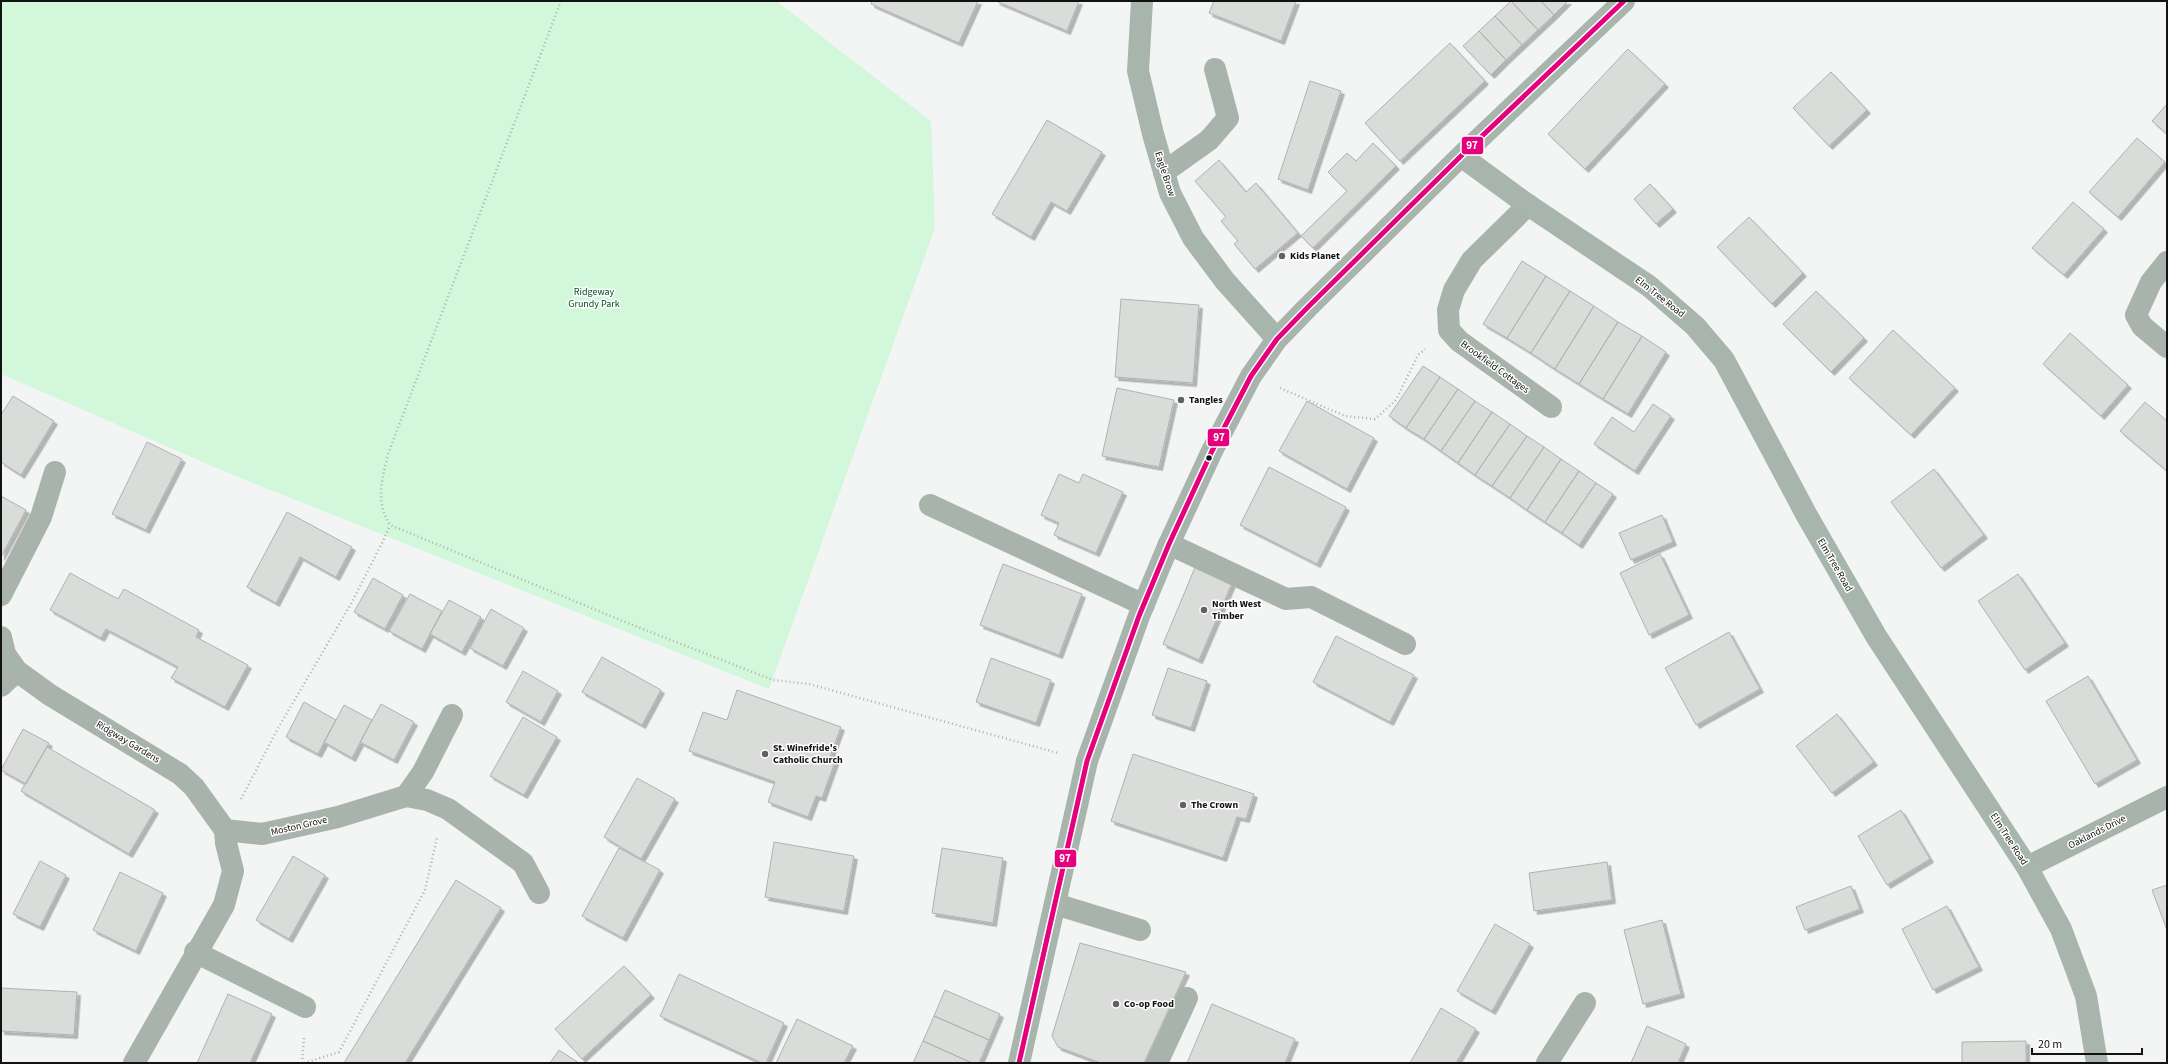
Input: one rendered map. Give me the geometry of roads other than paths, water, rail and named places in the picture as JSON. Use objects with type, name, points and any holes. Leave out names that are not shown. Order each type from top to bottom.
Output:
[{"type":"main road","name":"Eagle Brow","points":[[1142,1],[1138,71],[1170,193],[1193,238],[1225,280],[1277,339]]},
{"type":"main road","points":[[1019,1063],[1087,761],[1144,605],[1169,544],[1212,451],[1251,376],[1277,339],[1461,156],[1624,1]]},
{"type":"main road","name":"Elm Tree Road","points":[[1461,156],[1528,205],[1649,286],[1695,326],[1724,360],[1806,514],[1876,636],[2027,867],[2061,928],[2086,996],[2097,1063]]},
{"type":"street","points":[[1164,172],[1209,140],[1228,118],[1215,69]]},
{"type":"street","name":"Brookfield Cottages","points":[[1528,205],[1472,260],[1454,290],[1448,310],[1449,330],[1459,341],[1551,407]]},
{"type":"street","points":[[2167,262],[2151,282],[2136,315],[2142,326],[2167,347]]},
{"type":"street","points":[[1,595],[41,517],[55,472]]},
{"type":"street","points":[[930,505],[1144,605]]},
{"type":"street","points":[[1169,544],[1286,599],[1311,597],[1405,644]]},
{"type":"street","name":"Ridgway Gardens","points":[[1,637],[9,679],[50,695],[180,774],[194,787],[225,830]]},
{"type":"street","points":[[406,796],[423,772],[452,715]]},
{"type":"street","name":"Moston Grove","points":[[225,830],[262,834],[338,817],[406,796],[427,800],[448,809],[523,864],[539,893]]},
{"type":"street","name":"Oaklands Drive","points":[[2027,867],[2167,797]]},
{"type":"street","points":[[134,1063],[224,905],[233,871],[226,843],[225,830]]},
{"type":"street","points":[[1055,904],[1140,930]]},
{"type":"street","points":[[196,952],[305,1007]]},
{"type":"street","points":[[1157,1063],[1187,998]]},
{"type":"street","points":[[1547,1063],[1585,1003]]},
{"type":"place","name":"Kids Planet","points":[[1282,256]]},
{"type":"place","name":"Tangles","points":[[1181,400]]},
{"type":"place","name":"North West Timber","points":[[1204,610]]},
{"type":"place","name":"St. Winefride's Catholic Church","points":[[765,754]]},
{"type":"place","name":"The Crown","points":[[1183,805]]},
{"type":"place","name":"Co-op Food","points":[[1116,1004]]},
{"type":"park label","name":"Ridgeway Grundy Park","points":[[594,298]]}]
